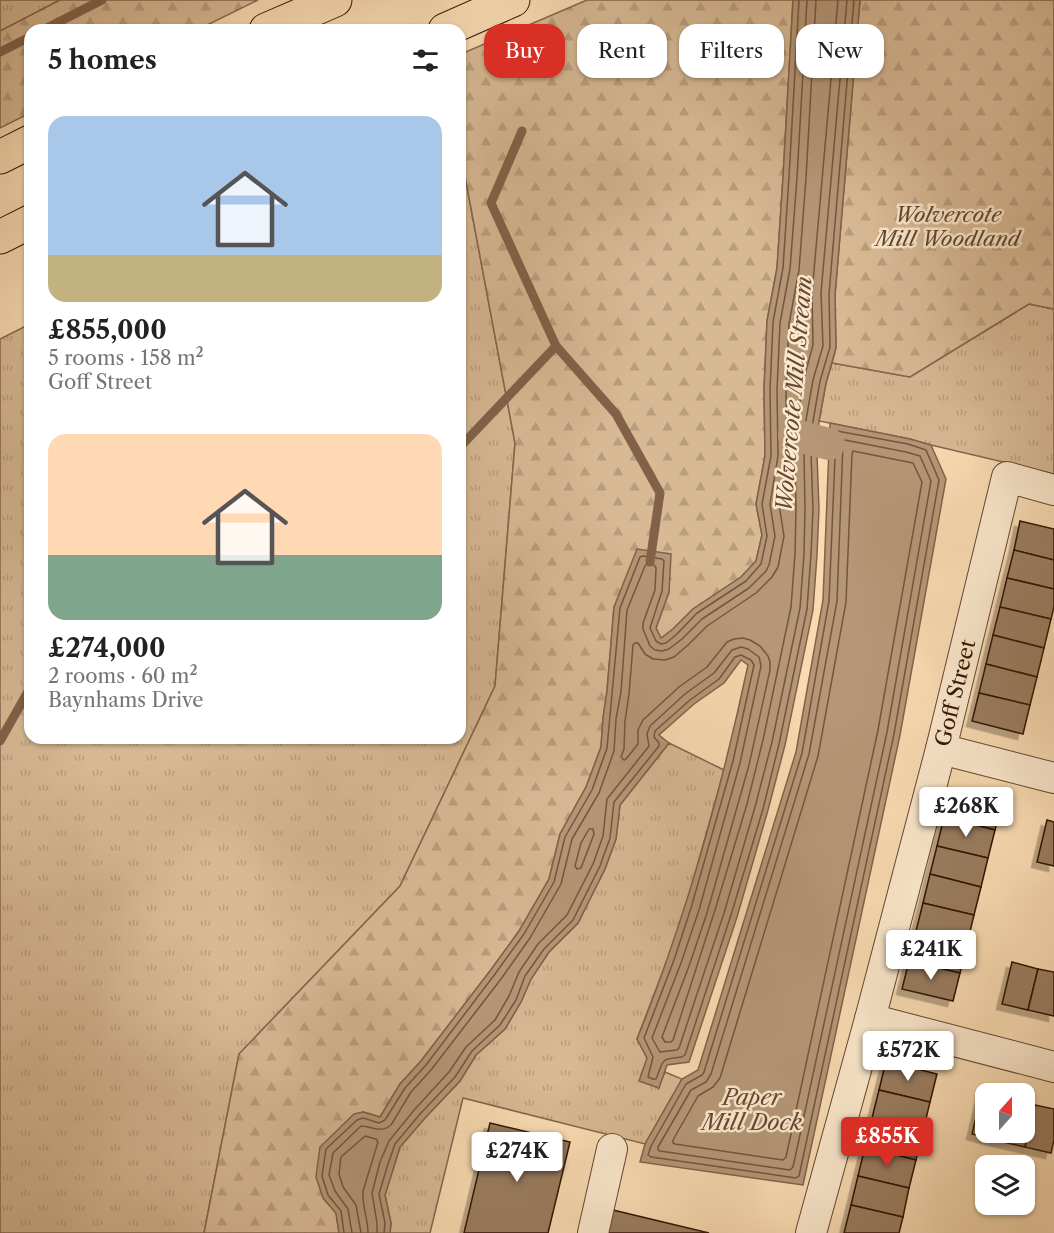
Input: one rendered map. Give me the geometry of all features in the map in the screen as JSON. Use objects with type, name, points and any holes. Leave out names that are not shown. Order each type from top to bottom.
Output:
[{"type":"highway","points":[[280,24],[335,0]]},
{"type":"highway","points":[[459,24],[513,0]]},
{"type":"highway","points":[[0,157],[24,145]]},
{"type":"highway","points":[[0,237],[24,225]]},
{"type":"street","name":"Goff Street","points":[[811,1233],[941,749],[1007,477],[1054,490]]},
{"type":"street","points":[[941,749],[1054,778]]},
{"type":"street","points":[[870,1019],[1054,1067]]},
{"type":"street","points":[[593,1233],[612,1149]]},
{"type":"green space","points":[[0,0],[60,0],[0,31]]},
{"type":"green space","points":[[60,0],[258,0],[209,24],[24,24],[24,116],[0,128],[0,31]]},
{"type":"green space","points":[[587,0],[793,0],[777,268],[767,321],[764,390],[765,456],[756,504],[762,535],[756,561],[741,577],[693,609],[661,639],[656,628],[669,592],[668,577],[614,607],[601,747],[586,787],[560,834],[549,879],[519,931],[421,1061],[400,1084],[380,1117],[363,1112],[323,1198],[336,1213],[339,1233],[204,1233],[239,1054],[400,886],[495,686],[515,443],[466,182],[466,52],[484,44],[484,78],[565,78],[565,24],[531,24]]},
{"type":"green space","name":"Wolvercote Mill Woodland","points":[[860,0],[1054,0],[1054,309],[1029,304],[910,377],[832,363],[836,348],[835,295],[853,78],[884,78],[884,24],[858,24]]},
{"type":"green space","points":[[466,182],[515,443],[495,686],[400,886],[239,1054],[204,1233],[0,1233],[0,339],[24,327],[24,744],[466,744]]},
{"type":"green space","points":[[1029,304],[1054,309],[1054,474],[910,439],[819,421],[832,363],[910,377]]},
{"type":"green space","points":[[669,743],[724,770],[686,906],[637,1039],[658,1088],[665,1072],[682,1079],[645,1144],[463,1098],[430,1233],[390,1233],[391,1223],[385,1195],[400,1147],[460,1081],[476,1055],[505,1029],[531,979],[549,952],[578,923],[605,869],[616,839],[620,805]]},
{"type":"water","name":"Wolvercote Mill Stream","points":[[793,0],[860,0],[858,24],[796,24],[796,78],[853,78],[835,295],[836,348],[826,383],[819,421],[817,454],[819,509],[813,610],[785,745],[768,810],[737,917],[689,1062],[667,1065],[659,1088],[639,1081],[647,1058],[637,1039],[687,901],[714,807],[748,665],[741,660],[724,683],[694,704],[659,735],[669,743],[620,805],[616,839],[605,869],[578,923],[549,952],[531,979],[505,1029],[476,1055],[460,1081],[400,1147],[385,1195],[391,1223],[390,1233],[339,1233],[336,1213],[323,1198],[316,1177],[320,1147],[354,1114],[363,1112],[380,1117],[400,1084],[421,1061],[519,931],[549,879],[560,834],[586,787],[601,747],[614,607],[637,549],[671,554],[669,592],[656,628],[661,638],[693,609],[741,577],[756,561],[762,535],[756,504],[765,456],[764,390],[767,321],[777,268]]},
{"type":"water","name":"Paper Mill Dock","points":[[830,423],[931,445],[946,479],[900,735],[803,1185],[640,1162],[645,1144],[682,1079],[698,1070],[796,752],[823,600]]},
{"type":"building","points":[[1020,521],[1054,529],[1054,560],[1014,550]]},
{"type":"building","points":[[1014,550],[1054,560],[1054,589],[1007,578]]},
{"type":"building","points":[[1007,578],[1054,589],[1051,619],[1000,607]]},
{"type":"building","points":[[1000,607],[1051,619],[1044,648],[993,635]]},
{"type":"building","points":[[993,635],[1044,648],[1037,677],[986,664]]},
{"type":"building","points":[[986,664],[1037,677],[1030,705],[979,693]]},
{"type":"building","points":[[979,693],[1030,705],[1023,734],[972,721]]},
{"type":"building","points":[[950,788],[1002,801],[995,830],[944,817]]},
{"type":"building","points":[[944,817],[995,830],[988,858],[937,846]]},
{"type":"building","points":[[1047,820],[1054,822],[1054,866],[1037,862]]},
{"type":"building","points":[[937,846],[988,858],[981,887],[930,874]]},
{"type":"building","points":[[930,874],[981,887],[974,915],[923,903]]},
{"type":"building","points":[[923,903],[974,915],[967,944],[916,931]]},
{"type":"building","points":[[916,931],[967,944],[960,973],[909,961]]},
{"type":"building","points":[[909,961],[960,973],[953,1001],[902,989]]},
{"type":"building","points":[[1012,962],[1038,969],[1028,1010],[1002,1004]]},
{"type":"building","points":[[1038,969],[1054,972],[1054,1016],[1028,1010]]},
{"type":"building","points":[[886,1061],[937,1074],[930,1102],[879,1090]]},
{"type":"building","points":[[879,1090],[930,1102],[923,1131],[872,1118]]},
{"type":"building","points":[[1035,1105],[1054,1109],[1054,1140],[1051,1153],[1025,1147],[1026,1143],[1035,1143]]},
{"type":"building","points":[[872,1118],[923,1131],[916,1160],[865,1147]]},
{"type":"building","points":[[490,1123],[570,1142],[548,1233],[464,1233]]},
{"type":"building","points":[[1007,1143],[1026,1143],[1025,1147]]},
{"type":"building","points":[[865,1147],[916,1160],[909,1188],[858,1176]]},
{"type":"building","points":[[858,1176],[909,1188],[903,1217],[851,1205]]},
{"type":"building","points":[[851,1205],[903,1217],[899,1233],[844,1233]]},
{"type":"building","points":[[613,1210],[709,1233],[607,1233]]},
{"type":"waterway","points":[[55,24],[102,0]]},
{"type":"waterway","points":[[0,52],[24,40]]},
{"type":"waterway","points":[[522,131],[491,203],[556,346],[616,414],[660,493],[650,562]]},
{"type":"waterway","points":[[466,441],[556,346]]},
{"type":"waterway","name":"Wolvercote Mill Stream","points":[[794,435],[829,444]]},
{"type":"waterway","points":[[0,741],[24,699]]}]
